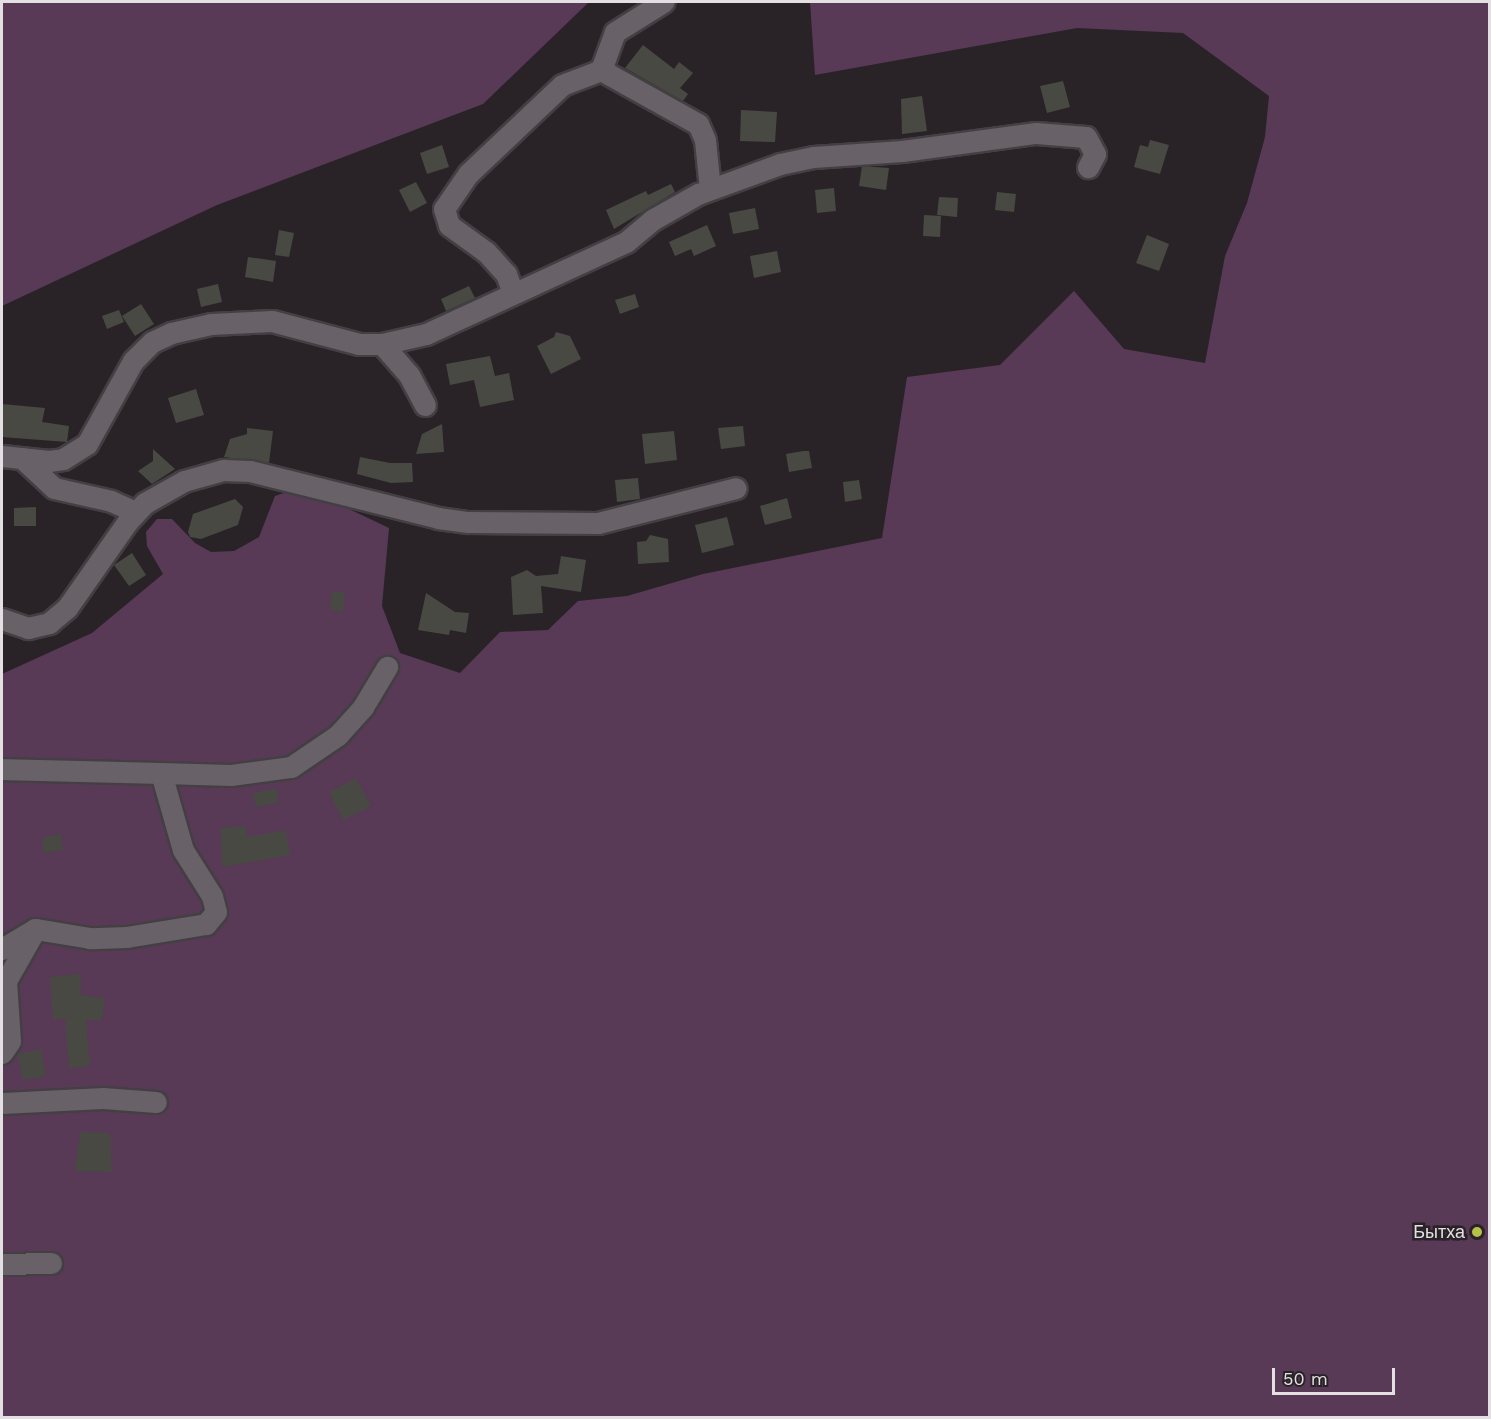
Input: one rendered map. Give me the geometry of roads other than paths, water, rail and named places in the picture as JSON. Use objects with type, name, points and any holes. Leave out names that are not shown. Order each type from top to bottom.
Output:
[{"type":"street","points":[[513,292],[506,274],[486,252],[449,225],[444,208],[468,174],[562,85],[601,70],[615,32],[663,2]]},
{"type":"street","points":[[601,70],[698,124],[705,140],[710,189]]},
{"type":"street","points":[[12,457],[63,459],[87,444],[133,361],[152,342],[171,333],[211,324],[272,321],[338,340],[382,344],[426,334],[626,242],[674,206],[710,189],[813,157],[902,151],[1036,132],[1086,137],[1095,154],[1088,167]]},
{"type":"street","points":[[382,344],[409,375],[425,405]]},
{"type":"street","points":[[12,457],[54,488],[111,501],[136,512]]},
{"type":"street","points":[[2,619],[28,628],[49,623],[80,591],[136,512],[184,481],[235,469],[468,522],[598,523],[736,488]]},
{"type":"street","points":[[2,769],[231,775],[291,767],[338,735],[363,707],[387,667]]},
{"type":"street","points":[[2,949],[35,929],[109,939],[194,926],[212,919],[216,912],[212,896],[183,850],[161,773]]},
{"type":"street","points":[[2,1053],[10,1041],[6,981],[35,929]]},
{"type":"street","points":[[2,1103],[103,1098],[156,1102]]},
{"type":"street","points":[[2,1264],[51,1263]]},
{"type":"place","name":"Бытха","points":[[1477,1232]]}]
